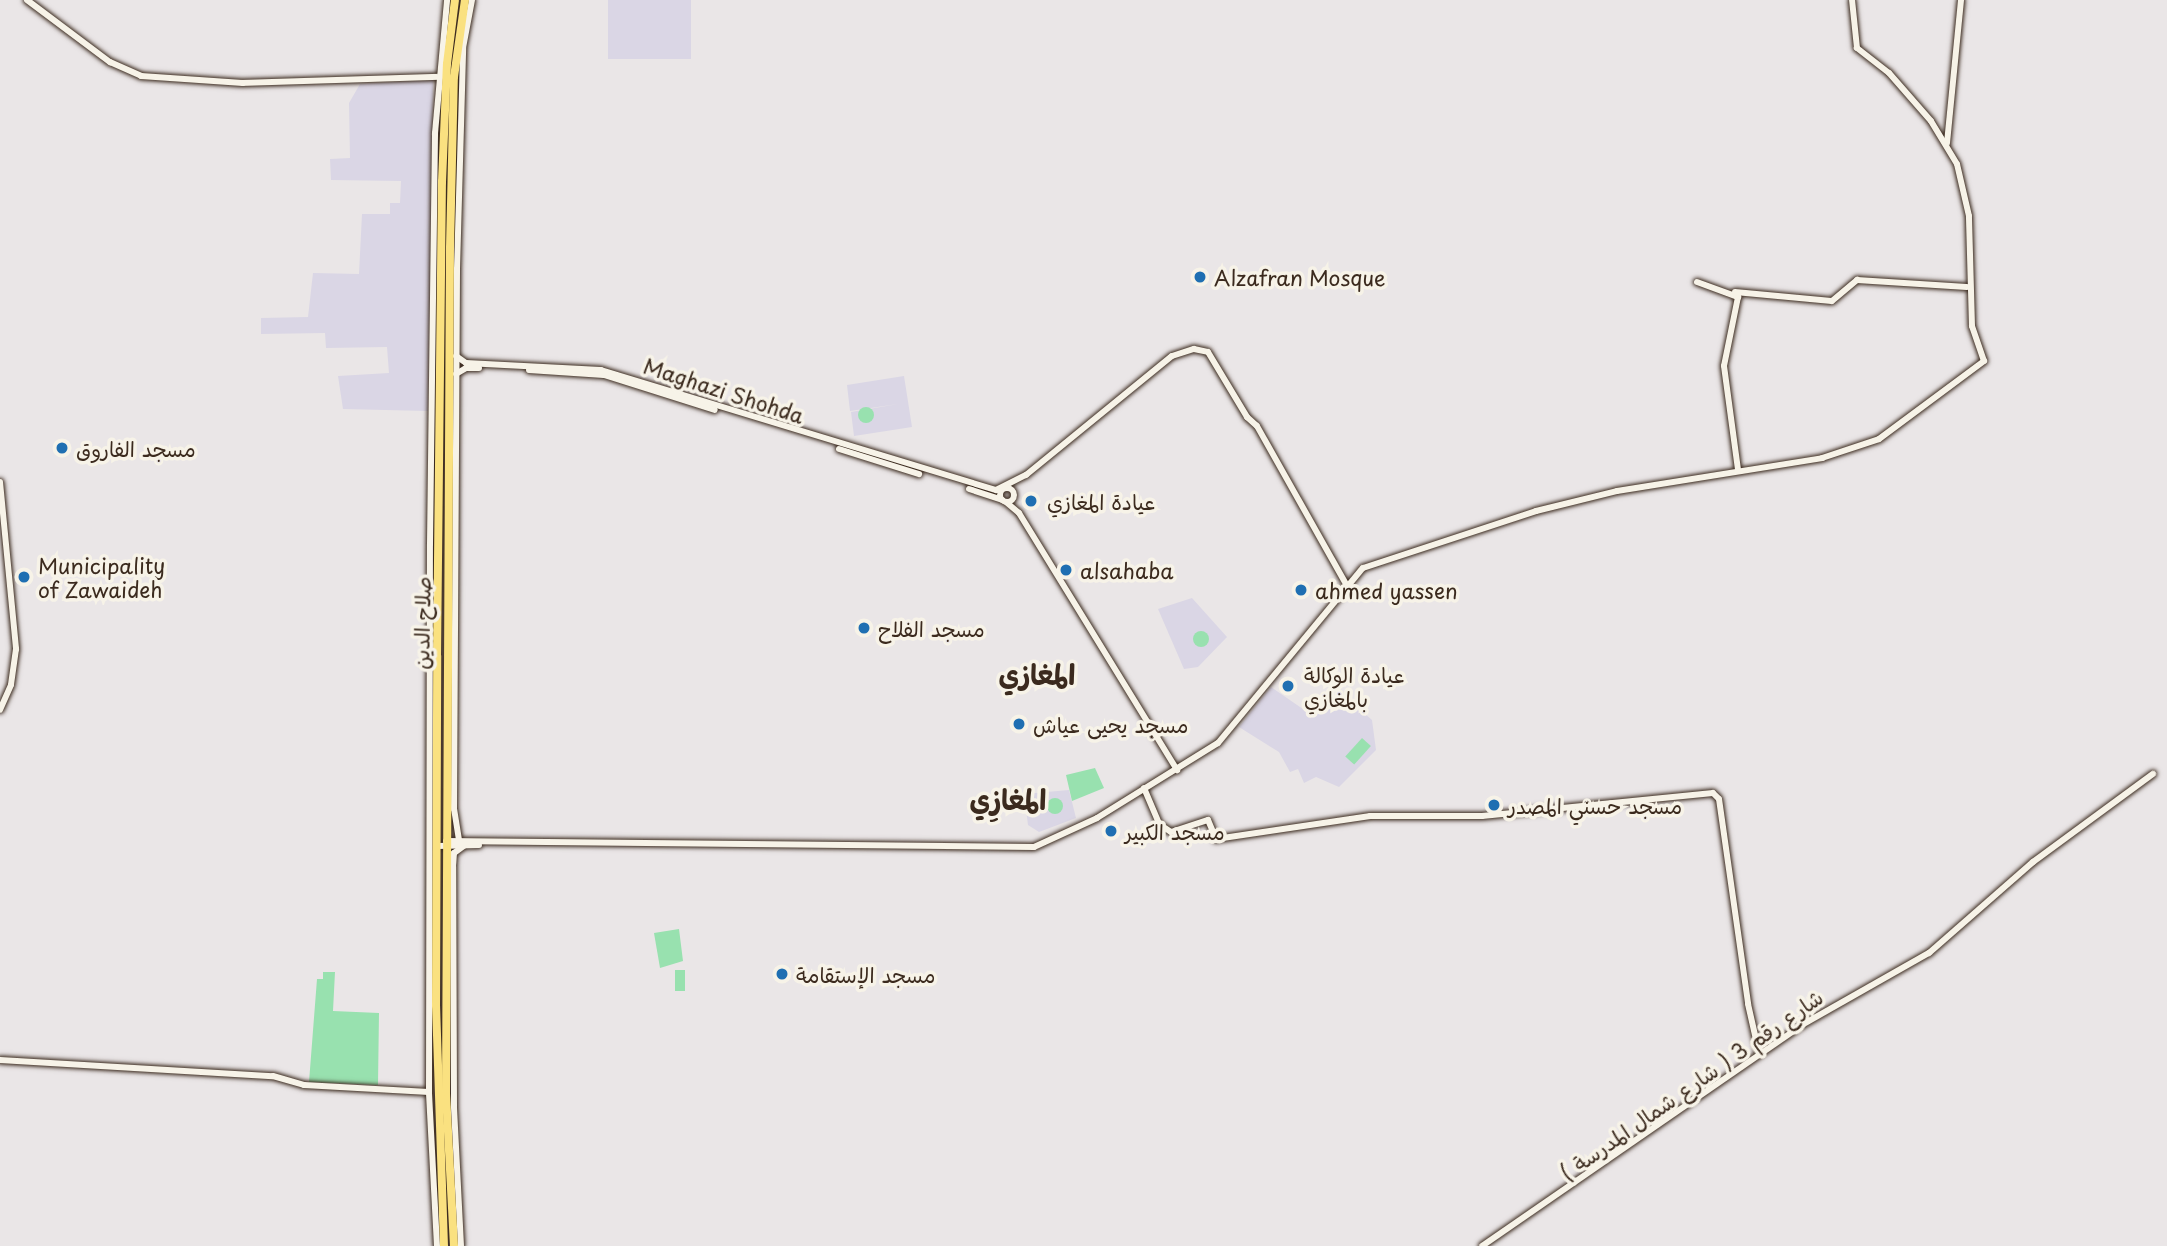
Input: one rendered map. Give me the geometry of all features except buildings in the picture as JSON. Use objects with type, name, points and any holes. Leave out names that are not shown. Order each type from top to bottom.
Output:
[{"type":"highway","name":"صلاح الدين","points":[[444,1246],[438,1094],[445,474],[440,374],[443,157],[447,64],[455,0]]},
{"type":"highway","name":"صلاح الدين","points":[[454,1246],[455,1218],[438,1094],[450,958],[442,843],[438,699],[439,545],[453,375],[454,77],[465,0]]},
{"type":"highway","points":[[440,374],[453,375]]},
{"type":"highway","points":[[430,551],[439,545]]},
{"type":"highway","points":[[431,706],[438,699]]},
{"type":"street","points":[[27,0],[117,66],[141,76],[232,83],[437,77]]},
{"type":"street","points":[[437,1246],[438,1094],[430,551],[437,77],[447,0]]},
{"type":"street","points":[[463,843],[455,838],[454,809],[453,375],[456,356],[463,48],[472,0]]},
{"type":"street","points":[[442,843],[1034,847],[1074,831],[1218,743],[1363,568],[1535,511],[1738,469],[1822,458],[1865,445],[1898,427],[1978,368],[1983,360],[1972,326],[1968,286],[1967,202],[1947,143],[1900,85],[1857,48],[1852,0]]},
{"type":"street","points":[[1947,143],[1961,0]]},
{"type":"street","points":[[1698,282],[1735,292],[1832,301],[1857,279],[1968,286]]},
{"type":"street","points":[[1735,292],[1738,297],[1724,366],[1738,469]]},
{"type":"street","points":[[976,489],[1005,488],[1026,475],[1172,356],[1194,349],[1208,352],[1257,426],[1347,586]]},
{"type":"street","name":"Maghazi Shohda","points":[[456,356],[466,363],[601,370],[976,489]]},
{"type":"street","name":"Maghazi Shohda","points":[[453,375],[469,368],[604,375],[976,489]]},
{"type":"street","points":[[0,482],[16,649],[11,685],[0,710]]},
{"type":"street","points":[[1004,501],[1014,494],[1005,488]]},
{"type":"street","points":[[1004,501],[1005,488]]},
{"type":"street","points":[[976,489],[1004,501],[1016,510],[1177,770]]},
{"type":"street","name":"شارع رقم 3 ( شارع شمال المدرسة )","points":[[1482,1246],[1543,1208],[1759,1053],[1929,953],[2033,862],[2153,774]]},
{"type":"street","points":[[1144,789],[1159,824],[1171,832],[1208,820],[1216,839],[1370,816],[1482,816],[1713,793],[1718,799],[1748,1004],[1759,1053]]},
{"type":"street","points":[[461,1246],[455,1218],[450,958],[453,859],[463,843]]},
{"type":"street","points":[[0,1060],[273,1076],[304,1086],[438,1094]]},
{"type":"shaded area","points":[[608,0],[691,0],[691,59],[608,59]]},
{"type":"shaded area","points":[[433,80],[428,411],[343,409],[338,376],[389,373],[387,347],[326,348],[325,333],[261,334],[261,318],[308,317],[313,273],[359,274],[362,214],[390,214],[390,203],[400,203],[401,181],[331,180],[330,159],[350,158],[349,103],[360,84]]},
{"type":"shaded area","points":[[904,376],[912,427],[854,436],[851,412],[898,404],[850,411],[847,385]]},
{"type":"shaded area","points":[[1192,598],[1227,637],[1198,667],[1184,669],[1158,609]]},
{"type":"shaded area","points":[[1271,687],[1313,716],[1337,689],[1372,720],[1376,750],[1339,787],[1316,777],[1304,783],[1298,769],[1290,772],[1279,752],[1239,727]]},
{"type":"shaded area","points":[[1069,790],[1076,818],[1039,832],[1028,825],[1024,794]]},
{"type":"green space","points":[[866,407],[872,409],[872,421],[866,423],[860,421],[858,415],[860,409]]},
{"type":"green space","points":[[1201,631],[1207,633],[1207,645],[1201,647],[1195,645],[1193,639],[1195,633]]},
{"type":"green space","points":[[1362,738],[1371,746],[1354,765],[1345,757]]},
{"type":"green space","points":[[1095,768],[1104,788],[1072,801],[1066,775]]},
{"type":"green space","points":[[1055,798],[1061,800],[1061,812],[1055,814],[1049,812],[1047,806],[1049,800]]},
{"type":"green space","points":[[679,929],[683,961],[660,968],[654,933]]},
{"type":"green space","points":[[675,970],[685,970],[685,991],[675,991]]},
{"type":"green space","points":[[323,972],[335,972],[333,1011],[379,1013],[378,1085],[309,1082],[317,979],[323,979]]},
{"type":"place","name":"Alzafran Mosque","points":[[1200,277]]},
{"type":"place","name":"مسجد الفاروق","points":[[62,448]]},
{"type":"place","name":"عيادة المغازي","points":[[1031,501]]},
{"type":"place","name":"alsahaba","points":[[1066,570]]},
{"type":"place","name":"Municipality of Zawaideh","points":[[24,577]]},
{"type":"place","name":"ahmed yassen","points":[[1301,590]]},
{"type":"place","name":"مسجد الفلاح","points":[[864,628]]},
{"type":"place","name":"عيادة الوكالة بالمغازي","points":[[1288,686]]},
{"type":"place","name":"مسجد يحيى عياش","points":[[1019,724]]},
{"type":"place","name":"مسجد حسني المصدر","points":[[1494,805]]},
{"type":"place","name":"مسجد الكبير","points":[[1111,831]]},
{"type":"place","name":"مسجد الإستقامة","points":[[782,974]]},
{"type":"district","name":"المغازي","points":[[1037,674]]},
{"type":"district","name":"المغازِي","points":[[1008,799]]}]
